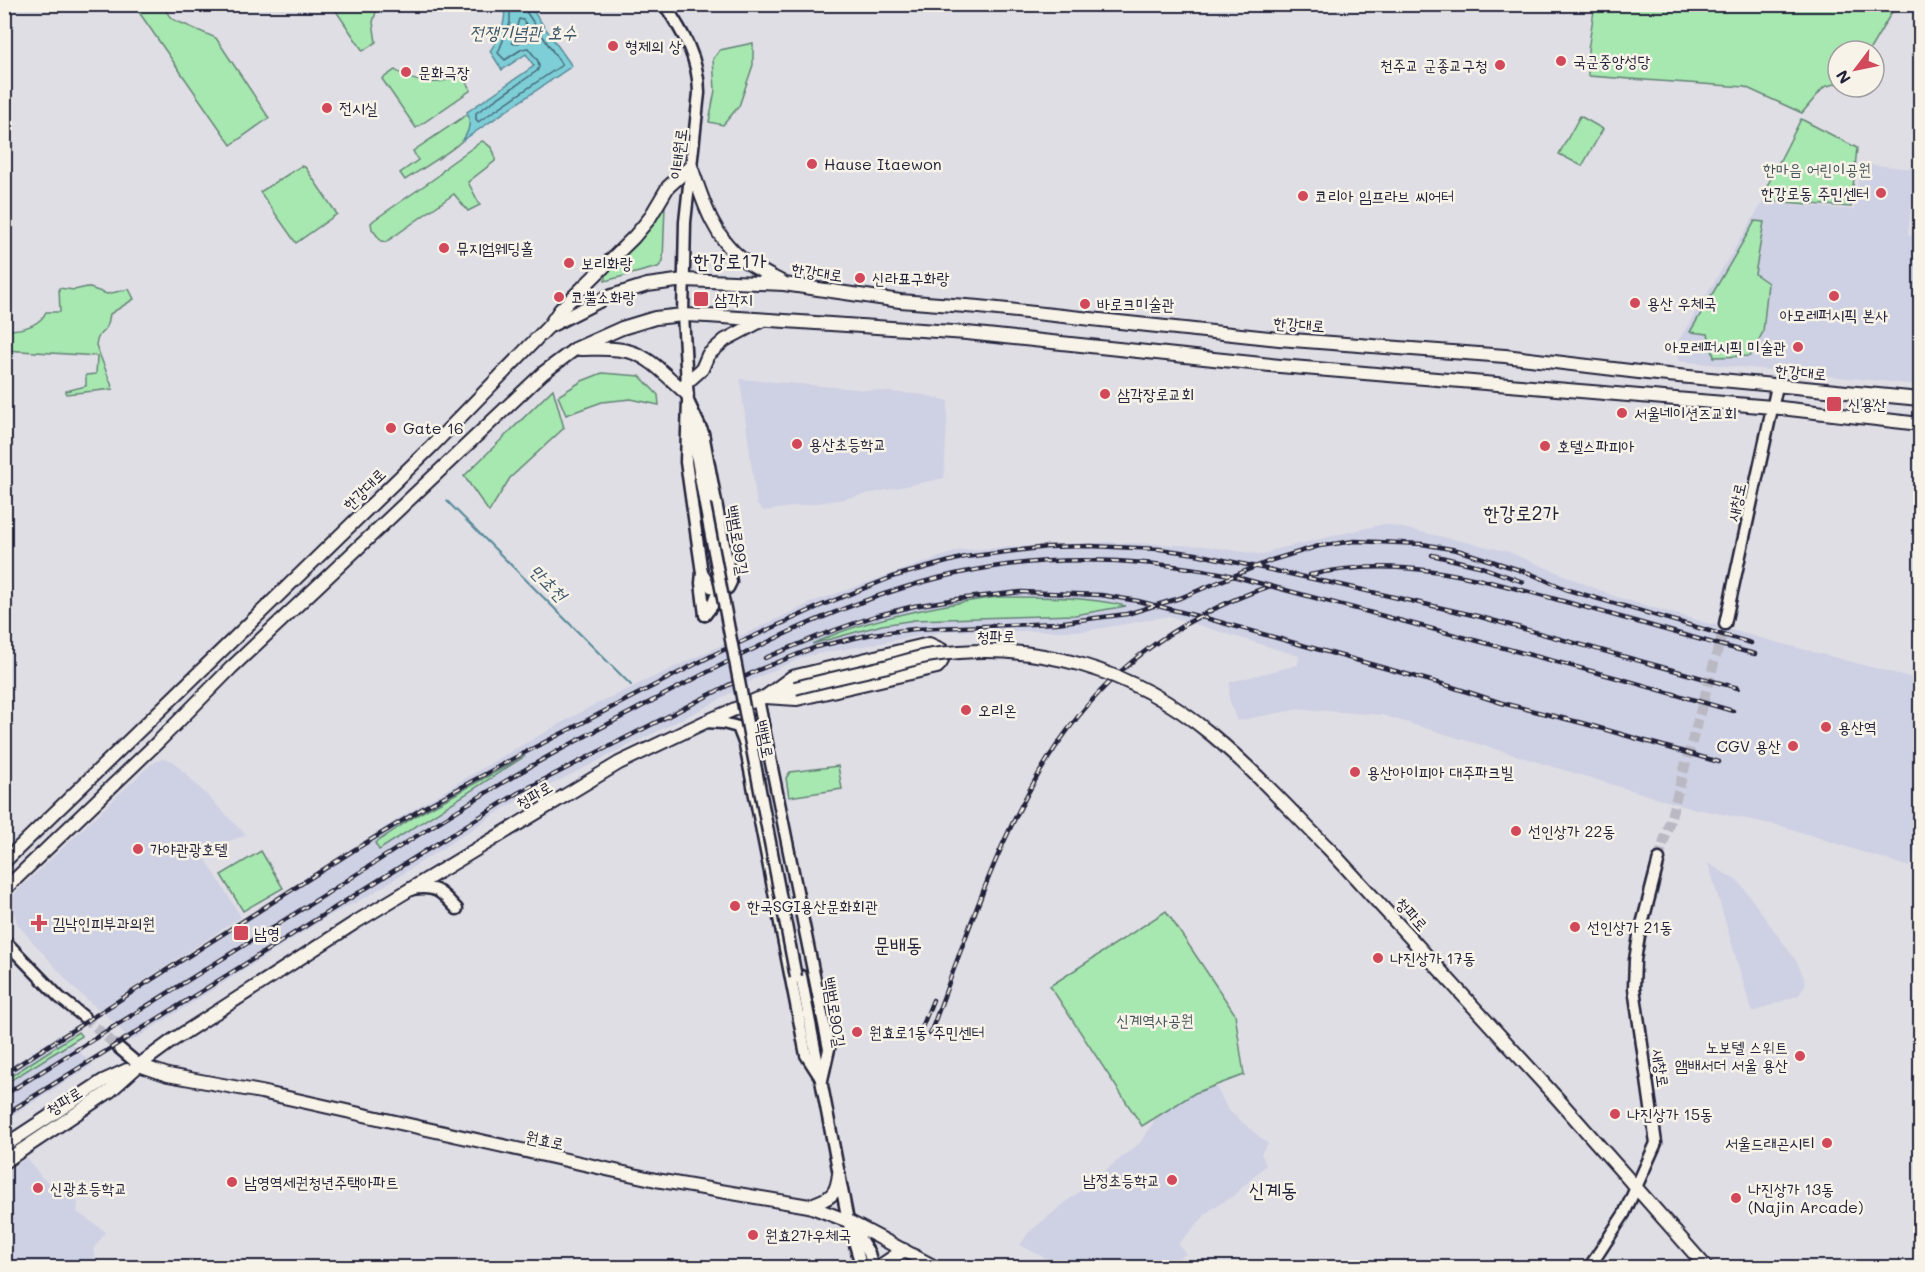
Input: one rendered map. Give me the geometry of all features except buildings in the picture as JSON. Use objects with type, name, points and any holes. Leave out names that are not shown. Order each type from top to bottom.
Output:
[{"type":"main road","name":"이태원로","points":[[664,4],[685,36],[693,53],[699,77],[686,222],[683,315]]},
{"type":"main road","points":[[548,327],[560,310],[650,219],[668,187],[691,166],[710,216],[727,244],[742,259],[784,284]]},
{"type":"main road","name":"한강대로","points":[[4,862],[430,447],[548,327],[606,297],[647,285],[684,280],[784,284],[900,300],[1279,339],[1505,356],[1777,386],[1920,399]]},
{"type":"main road","points":[[4,890],[266,635],[543,374],[575,349],[622,328],[655,318],[683,315],[968,333],[1280,366],[1772,407],[1920,424]]},
{"type":"main road","name":"백범로","points":[[683,315],[687,393],[708,505],[848,1221],[862,1268]]},
{"type":"main road","points":[[718,590],[712,606],[705,615],[700,583],[702,573],[686,462],[687,393],[708,355],[724,340],[762,321]]},
{"type":"main road","points":[[575,349],[614,349],[632,352],[648,361],[687,393]]},
{"type":"main road","name":"새창로","points":[[1725,624],[1777,386]]},
{"type":"main road","name":"백범로99길","points":[[687,393],[703,433],[731,582],[724,590],[718,590],[711,587],[702,573]]},
{"type":"main road","points":[[697,544],[708,551],[720,548],[724,542]]},
{"type":"main road","points":[[929,644],[942,650],[943,658],[936,667],[797,699],[762,698],[792,677],[929,644]]},
{"type":"main road","name":"청파로","points":[[4,1162],[110,1091],[139,1065],[183,1034],[409,890],[618,763],[705,722],[762,698],[795,688],[932,655],[985,651],[1028,652],[1058,657],[1092,667],[1152,694],[1210,734],[1237,757],[1330,850],[1549,1089],[1707,1268]]},
{"type":"main road","name":"백범로90길","points":[[762,698],[829,1049],[822,1080]]},
{"type":"main road","name":"백범로90길","points":[[705,722],[723,723],[738,728],[745,745],[806,1055],[822,1080]]},
{"type":"main road","name":"새창로","points":[[1589,1268],[1624,1214],[1656,1143],[1634,988],[1639,936],[1659,859]]},
{"type":"main road","points":[[409,890],[434,888],[457,909]]},
{"type":"main road","points":[[4,940],[59,997],[84,1017]]},
{"type":"main road","points":[[118,1048],[139,1065]]},
{"type":"main road","name":"청파로","points":[[4,1146],[103,1081],[139,1065]]},
{"type":"main road","name":"원효로","points":[[139,1065],[168,1075],[261,1092],[649,1179],[809,1206],[848,1221],[937,1268]]},
{"type":"main road","points":[[809,1206],[834,1193],[837,1189],[839,1174]]},
{"type":"main road","name":"백범로","points":[[848,1221],[870,1253],[875,1268]]},
{"type":"main road","points":[[875,1268],[904,1250]]},
{"type":"shaded area","points":[[1861,164],[1915,169],[1908,235],[1920,237],[1920,385],[1679,361],[1674,348],[1763,202],[1854,210]]},
{"type":"shaded area","points":[[740,379],[925,395],[948,401],[944,478],[838,500],[764,511],[757,505]]},
{"type":"shaded area","points":[[1384,524],[1506,551],[1616,597],[1920,680],[1920,851],[1915,850],[1909,867],[1782,826],[1687,807],[1382,715],[1299,709],[1237,721],[1229,699],[1230,682],[1298,665],[1299,656],[1169,616],[1086,631],[948,631],[806,656],[757,678],[704,708],[508,806],[368,896],[327,917],[132,1041],[102,1011],[401,817],[501,757],[590,707],[815,601],[960,550],[1105,542],[1204,546],[1264,555],[1273,550]]},
{"type":"shaded area","points":[[162,759],[173,761],[246,835],[201,851],[241,917],[99,1010],[74,988],[18,925],[13,910],[13,895],[151,764]]},
{"type":"shaded area","points":[[1708,863],[1740,883],[1797,962],[1806,983],[1799,995],[1752,1012]]},
{"type":"shaded area","points":[[62,1033],[92,1065],[5,1120],[5,1071]]},
{"type":"shaded area","name":"남정초등학교","points":[[1215,1085],[1228,1110],[1268,1144],[1261,1153],[1266,1165],[1232,1197],[1211,1209],[1178,1244],[1186,1254],[1162,1267],[1063,1267],[1020,1245],[1029,1232],[1141,1142],[1157,1116],[1195,1092]]},
{"type":"shaded area","points":[[27,1158],[42,1178],[78,1202],[77,1212],[106,1232],[93,1249],[97,1267],[5,1267],[5,1172]]},
{"type":"green space","points":[[1595,4],[1896,4],[1876,39],[1826,39],[1826,86],[1802,113],[1745,87],[1588,76],[1588,50]]},
{"type":"green space","points":[[134,5],[161,5],[172,19],[216,38],[269,118],[231,145]]},
{"type":"green space","points":[[332,5],[378,5],[373,22],[376,42],[363,51]]},
{"type":"green space","points":[[753,43],[753,65],[739,106],[723,125],[709,122],[715,90],[713,59],[720,50]]},
{"type":"green space","points":[[395,70],[410,78],[427,82],[443,81],[460,74],[471,90],[416,128],[382,79]]},
{"type":"green space","points":[[468,114],[469,132],[459,144],[405,180],[400,173],[418,160],[413,151]]},
{"type":"green space","points":[[1580,116],[1603,129],[1582,166],[1559,154]]},
{"type":"green space","name":"한마음 어린이공원","points":[[1801,119],[1857,148],[1851,207],[1769,201],[1765,190]]},
{"type":"green space","points":[[482,141],[492,149],[495,161],[468,182],[480,205],[468,211],[454,194],[386,242],[381,241],[372,229],[371,223],[374,220],[438,176],[447,166]]},
{"type":"green space","points":[[301,166],[305,167],[337,214],[296,243],[260,192]]},
{"type":"green space","points":[[665,205],[663,262],[658,267],[605,281],[607,272],[648,228]]},
{"type":"green space","points":[[1755,221],[1764,222],[1755,274],[1768,283],[1763,332],[1750,356],[1714,357],[1708,334],[1690,332]]},
{"type":"green space","points":[[87,287],[107,294],[129,289],[134,299],[110,314],[107,327],[97,340],[96,345],[113,389],[66,394],[66,391],[86,386],[86,375],[96,374],[97,356],[5,350],[5,330],[34,324],[46,312],[60,312],[59,288],[74,290]]},
{"type":"green space","points":[[602,373],[640,376],[658,395],[659,405],[631,399],[602,402],[566,415],[558,396],[582,381]]},
{"type":"green space","points":[[553,389],[564,428],[510,478],[489,512],[464,476]]},
{"type":"green space","points":[[998,597],[1078,599],[1126,606],[1075,615],[915,620],[882,625],[812,644],[879,620],[952,604]]},
{"type":"green space","points":[[525,756],[379,850],[375,843],[417,815]]},
{"type":"green space","points":[[838,766],[842,789],[789,797],[786,778],[790,772]]},
{"type":"green space","points":[[261,851],[283,888],[243,911],[221,875]]},
{"type":"green space","name":"신계역사공원","points":[[1166,911],[1235,1014],[1244,1075],[1195,1093],[1142,1126],[1050,986]]},
{"type":"green space","points":[[78,1032],[82,1036],[5,1084],[5,1080]]},
{"type":"water","name":"전쟁기념관 호수","points":[[504,5],[529,5],[572,66],[462,141],[469,127],[467,112],[534,66],[526,54],[502,70],[490,51],[502,29]]},
{"type":"waterway","name":"만초천","points":[[447,501],[631,685]]},
{"type":"tunnel","points":[[1659,859],[1725,624]]},
{"type":"tunnel","points":[[84,1017],[119,1048]]},
{"type":"railway","points":[[4,1115],[518,793],[758,670],[816,647],[872,634],[915,629],[1056,623],[1127,614],[1180,598],[1272,560],[1319,546],[1355,541],[1422,544],[1457,550],[1529,573],[1568,590],[1751,643]]},
{"type":"railway","points":[[4,1074],[354,850],[425,807],[520,755],[717,653],[820,606],[895,576],[965,557],[1047,547],[1091,546],[1159,549],[1196,554],[1477,616],[1738,688]]},
{"type":"railway","points":[[1432,555],[1479,566],[1523,582]]},
{"type":"railway","points":[[4,1095],[449,815],[573,743],[802,626],[880,596],[960,573],[1026,563],[1092,560],[1159,564],[1225,574],[1625,680],[1733,711]]},
{"type":"railway","points":[[1310,575],[1343,569],[1375,567],[1439,572],[1503,585],[1755,654]]},
{"type":"railway","points":[[930,1034],[983,891],[1012,825],[1044,764],[1084,709],[1134,660],[1195,619],[1270,586]]},
{"type":"railway","points":[[765,658],[875,616],[914,606],[1021,592],[1101,595],[1138,601],[1209,619],[1719,762]]},
{"type":"railway","points":[[921,1030],[933,1000]]},
{"type":"place","name":"형제의 상","points":[[613,46]]},
{"type":"place","name":"국군중앙성당","points":[[1561,61]]},
{"type":"place","name":"천주교 군종교구청","points":[[1500,65]]},
{"type":"place","name":"문화극장","points":[[406,72]]},
{"type":"place","name":"전시실","points":[[327,108]]},
{"type":"place","name":"Hause Itaewon","points":[[812,164]]},
{"type":"place","name":"한강로동 주민센터","points":[[1881,193]]},
{"type":"place","name":"코리아 임프라브 씨어터","points":[[1303,196]]},
{"type":"place","name":"뮤지엄웨딩홀","points":[[444,248]]},
{"type":"place","name":"보리화랑","points":[[569,263]]},
{"type":"place","name":"신라표구화랑","points":[[860,278]]},
{"type":"place","name":"아모레퍼시픽 본사","points":[[1834,296]]},
{"type":"place","name":"코뿔소화랑","points":[[559,297]]},
{"type":"place","name":"삼각지","points":[[701,299]]},
{"type":"place","name":"용산 우체국","points":[[1635,303]]},
{"type":"place","name":"바로크미술관","points":[[1085,304]]},
{"type":"place","name":"아모레퍼시픽 미술관","points":[[1798,347]]},
{"type":"place","name":"삼각장로교회","points":[[1105,394]]},
{"type":"place","name":"신용산","points":[[1834,404]]},
{"type":"place","name":"서울네이션즈교회","points":[[1622,413]]},
{"type":"place","name":"Gate 16","points":[[391,428]]},
{"type":"place","name":"용산초등학교","points":[[797,444]]},
{"type":"place","name":"호텔스파피아","points":[[1545,446]]},
{"type":"place","name":"오리온","points":[[966,710]]},
{"type":"place","name":"용산역","points":[[1826,727]]},
{"type":"place","name":"CGV 용산","points":[[1793,746]]},
{"type":"place","name":"용산아이피아 대주파크빌","points":[[1355,772]]},
{"type":"place","name":"선인상가 22동","points":[[1516,831]]},
{"type":"place","name":"가야관광호텔","points":[[138,849]]},
{"type":"place","name":"한국SGI용산문화회관","points":[[735,906]]},
{"type":"place","name":"김낙인피부과의원","points":[[39,923]]},
{"type":"place","name":"선인상가 21동","points":[[1575,927]]},
{"type":"place","name":"남영","points":[[241,933]]},
{"type":"place","name":"나진상가 17동","points":[[1378,958]]},
{"type":"place","name":"원효로1동 주민센터","points":[[857,1032]]},
{"type":"place","name":"노보텔 스위트 앰배서더 서울 용산","points":[[1800,1056]]},
{"type":"place","name":"나진상가 15동","points":[[1615,1114]]},
{"type":"place","name":"서울드래곤시티","points":[[1827,1143]]},
{"type":"place","name":"남정초등학교","points":[[1172,1180]]},
{"type":"place","name":"남영역세권청년주택아파트","points":[[232,1182]]},
{"type":"place","name":"신광초등학교","points":[[38,1188]]},
{"type":"place","name":"나진상가 13동 (Najin Arcade)","points":[[1736,1198]]},
{"type":"place","name":"원효2가우체국","points":[[753,1235]]},
{"type":"district","name":"한강로1가","points":[[730,261]]},
{"type":"district","name":"한강로2가","points":[[1521,513]]},
{"type":"district","name":"문배동","points":[[898,945]]},
{"type":"district","name":"신계동","points":[[1273,1190]]}]
